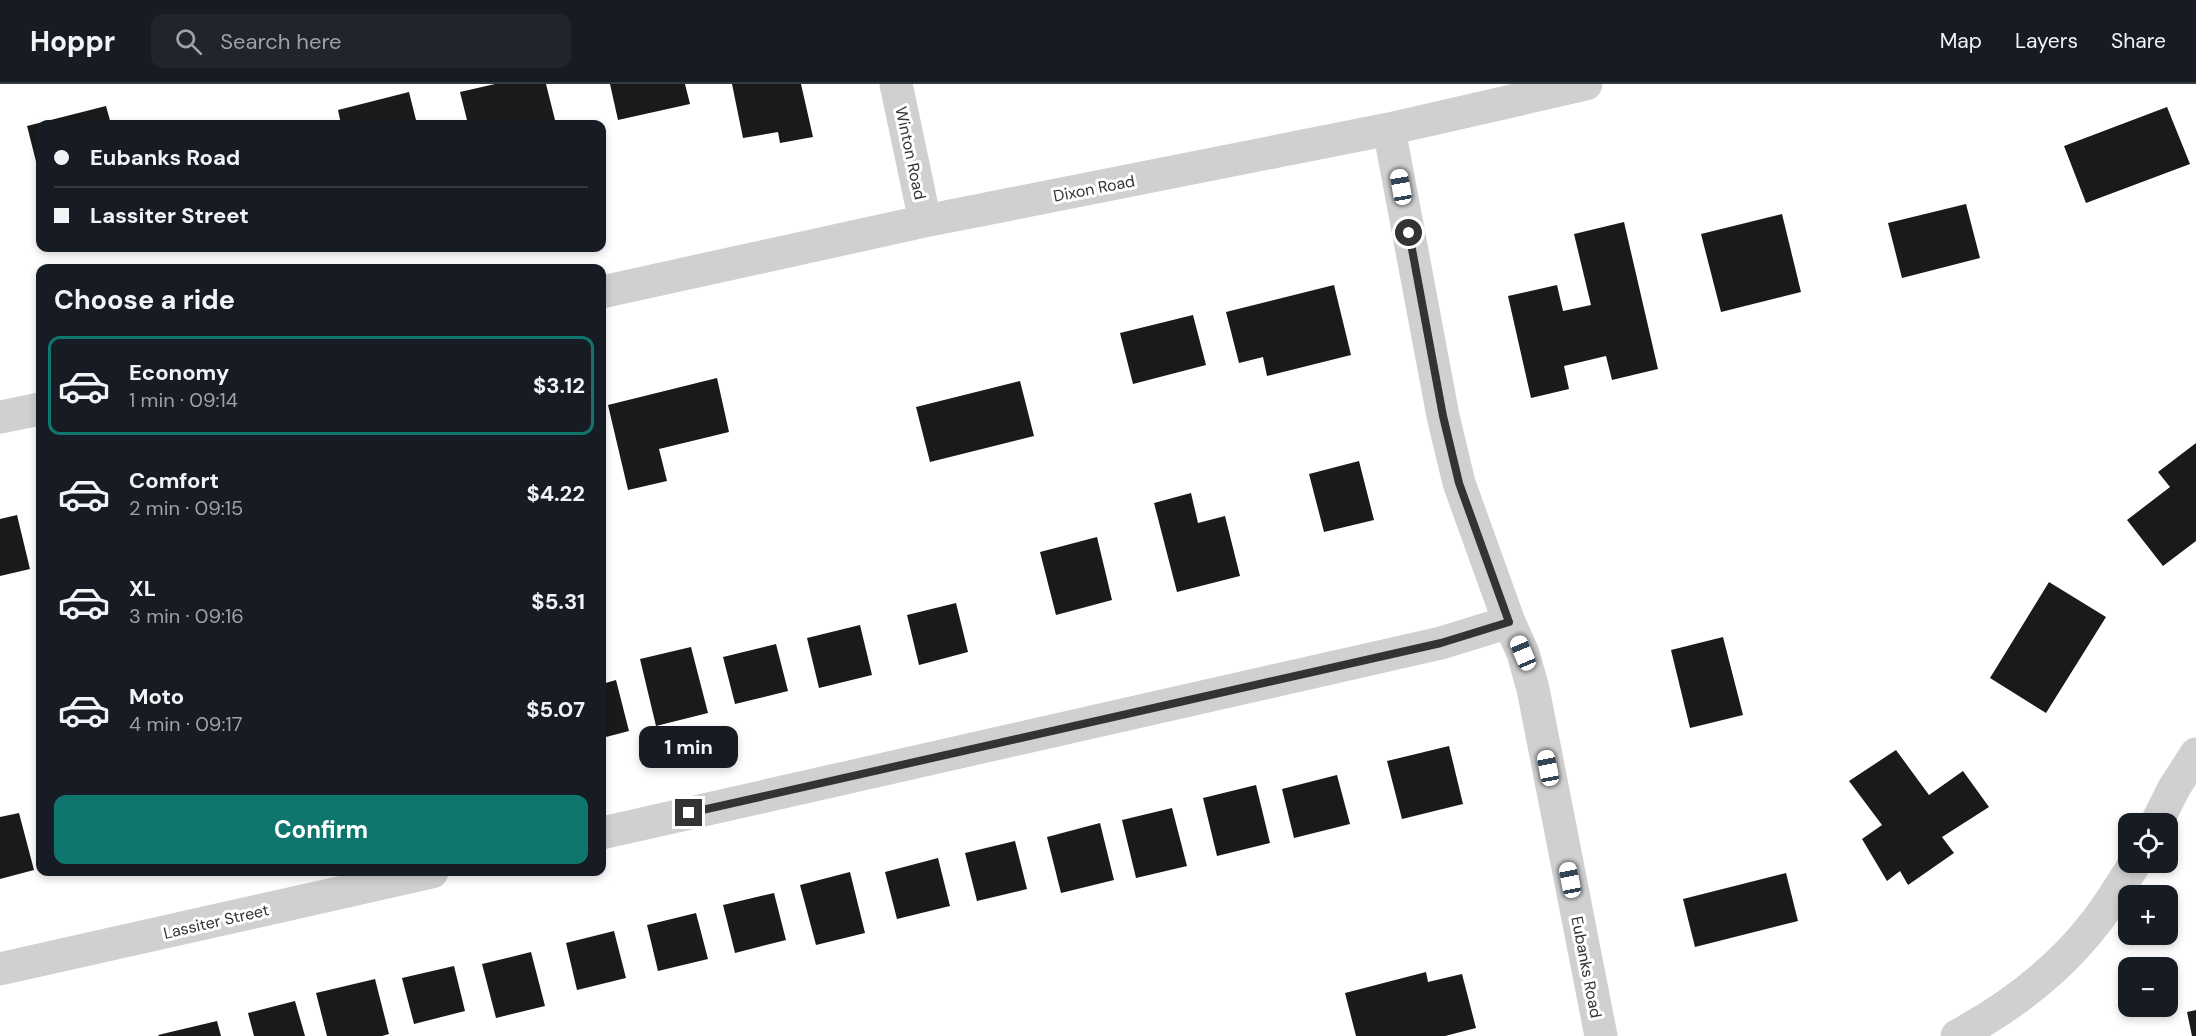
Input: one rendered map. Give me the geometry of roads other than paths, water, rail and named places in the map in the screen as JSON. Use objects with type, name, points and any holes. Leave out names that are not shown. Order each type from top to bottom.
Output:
[{"type":"street","name":"Winton Road","points":[[896,84],[925,222]]},
{"type":"street","name":"Dixon Road","points":[[606,291],[925,222],[1389,129],[1586,84]]},
{"type":"street","name":"Eubanks Road","points":[[1389,129],[1443,416],[1459,483],[1509,622],[1523,653],[1533,688],[1601,1036]]},
{"type":"street","points":[[0,417],[36,410]]},
{"type":"street","points":[[606,832],[1441,643],[1509,622]]},
{"type":"street","points":[[2162,813],[2174,788],[2196,754]]},
{"type":"street","points":[[1971,1033],[2056,966],[2094,924],[2129,873]]},
{"type":"street","name":"Lassiter Street","points":[[0,969],[414,876]]}]
